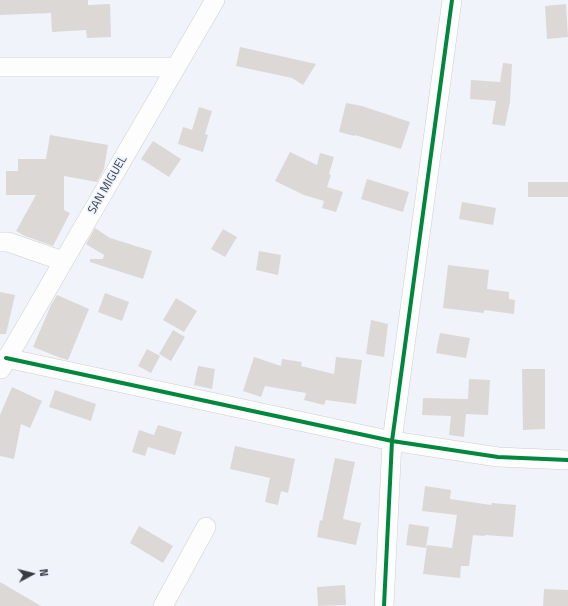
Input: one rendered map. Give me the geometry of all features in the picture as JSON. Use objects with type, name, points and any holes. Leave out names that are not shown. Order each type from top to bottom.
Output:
[{"type":"street","name":"SAN MIGUEL","points":[[3,364],[215,0]]},
{"type":"street","points":[[384,606],[392,441],[452,0]]},
{"type":"street","points":[[0,67],[176,67]]},
{"type":"street","points":[[0,242],[8,242],[63,261]]},
{"type":"street","points":[[3,364],[392,441],[498,457],[568,460]]},
{"type":"street","points":[[163,606],[206,527]]},
{"type":"building","points":[[0,0],[88,0],[88,5],[110,4],[111,37],[87,38],[86,30],[52,32],[51,13],[0,15]]},
{"type":"building","points":[[566,4],[568,37],[547,39],[545,6]]},
{"type":"building","points":[[240,47],[316,64],[303,85],[292,78],[236,66]]},
{"type":"building","points":[[503,63],[512,64],[510,102],[505,126],[492,124],[496,101],[470,99],[471,80],[500,82]]},
{"type":"building","points":[[346,103],[362,106],[410,122],[401,149],[355,135],[339,132]]},
{"type":"building","points":[[199,107],[212,111],[205,134],[208,135],[203,152],[178,144],[183,127],[192,130]]},
{"type":"building","points":[[50,135],[108,145],[104,169],[97,182],[64,176],[64,210],[70,213],[53,246],[25,236],[16,231],[36,195],[6,195],[6,171],[18,171],[18,159],[46,159]]},
{"type":"building","points":[[153,141],[181,159],[169,177],[141,159]]},
{"type":"building","points":[[290,152],[317,165],[320,153],[334,157],[327,187],[343,192],[336,212],[322,208],[324,201],[304,195],[275,181]]},
{"type":"building","points":[[367,179],[409,192],[403,212],[361,199]]},
{"type":"building","points":[[528,182],[568,182],[568,197],[528,197]]},
{"type":"building","points":[[462,202],[496,208],[493,225],[459,219]]},
{"type":"building","points":[[95,228],[110,238],[152,251],[143,279],[90,262],[90,259],[103,259],[104,255],[86,244]]},
{"type":"building","points":[[223,229],[237,237],[225,257],[211,249]]},
{"type":"building","points":[[259,251],[281,255],[278,275],[256,270]]},
{"type":"building","points":[[448,265],[489,270],[487,289],[509,292],[509,299],[515,300],[514,314],[484,310],[484,313],[443,308]]},
{"type":"building","points":[[0,292],[15,295],[6,334],[0,334]]},
{"type":"building","points":[[105,293],[129,302],[122,321],[98,312]]},
{"type":"building","points":[[57,295],[89,309],[68,360],[33,347],[51,305]]},
{"type":"building","points":[[176,298],[197,311],[184,332],[163,320]]},
{"type":"building","points":[[371,320],[388,324],[384,357],[366,354]]},
{"type":"building","points":[[173,330],[185,337],[171,361],[159,354]]},
{"type":"building","points":[[440,333],[470,338],[466,358],[436,353]]},
{"type":"building","points":[[147,349],[160,356],[151,373],[138,366]]},
{"type":"building","points":[[254,357],[281,366],[282,359],[302,362],[301,366],[334,374],[336,357],[362,360],[356,404],[326,400],[324,405],[304,400],[306,393],[265,386],[261,397],[243,391]]},
{"type":"building","points":[[198,366],[215,369],[212,389],[194,385]]},
{"type":"building","points":[[522,369],[545,369],[545,429],[523,430]]},
{"type":"building","points":[[469,379],[490,380],[488,415],[466,414],[464,437],[449,435],[451,416],[422,415],[423,398],[468,399]]},
{"type":"building","points":[[12,387],[42,401],[30,428],[21,424],[14,459],[0,456],[0,415]]},
{"type":"building","points":[[55,390],[96,404],[91,421],[49,407]]},
{"type":"building","points":[[158,425],[182,432],[175,455],[148,447],[145,456],[132,452],[139,430],[154,435]]},
{"type":"building","points":[[235,446],[295,459],[288,493],[281,491],[278,505],[265,502],[270,478],[230,469]]},
{"type":"building","points":[[335,458],[355,462],[343,519],[361,523],[356,545],[317,537],[320,520],[322,521]]},
{"type":"building","points":[[425,486],[451,490],[450,499],[491,505],[492,503],[516,505],[513,537],[473,535],[469,566],[461,566],[460,578],[423,574],[427,545],[452,548],[457,515],[422,511]]},
{"type":"building","points":[[409,524],[429,527],[426,548],[406,545]]},
{"type":"building","points":[[139,526],[173,546],[163,563],[130,543]]},
{"type":"building","points":[[0,582],[41,606],[0,606]]},
{"type":"building","points":[[345,585],[346,605],[318,606],[317,587]]},
{"type":"building","points":[[544,589],[568,590],[568,606],[543,606]]},
{"type":"cycle path","points":[[384,606],[392,441],[452,0]]},
{"type":"cycle path","points":[[6,358],[392,441],[498,457],[568,460]]}]
